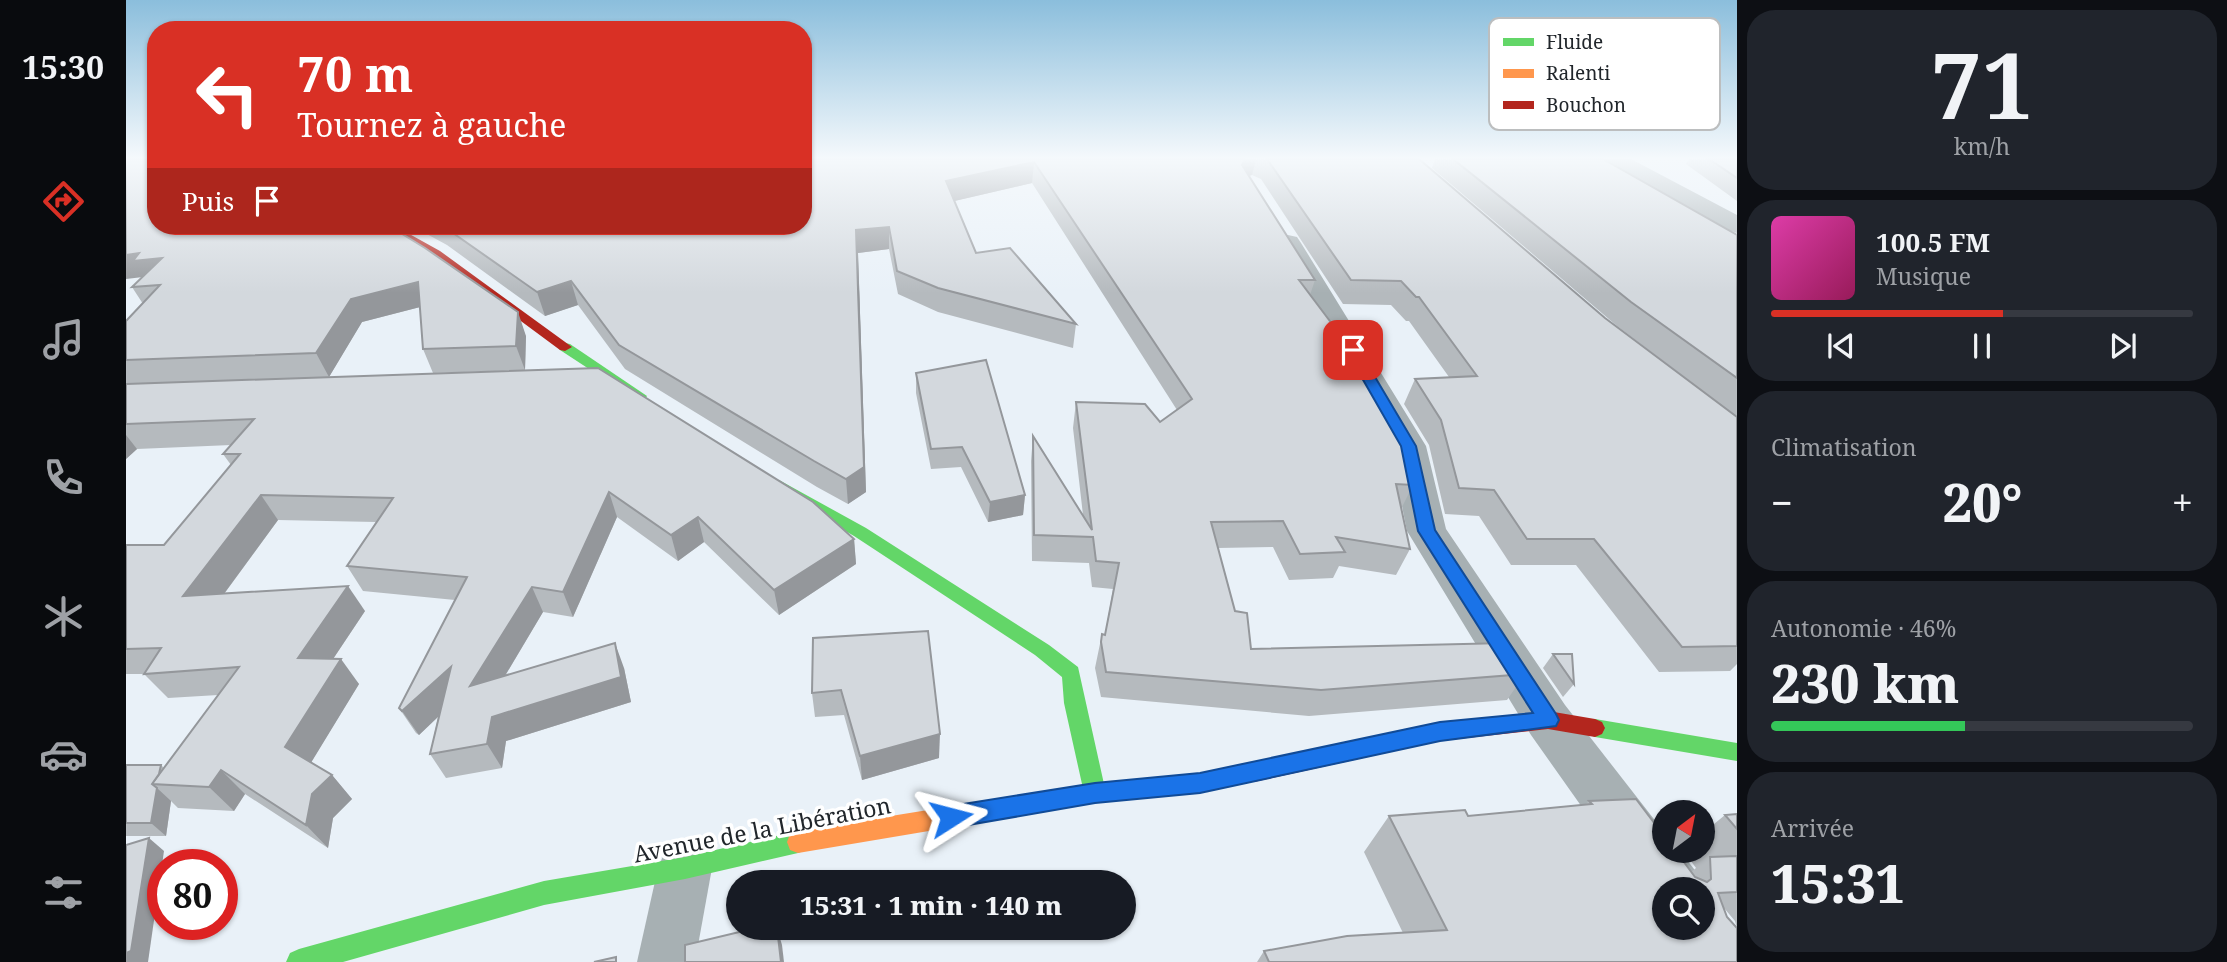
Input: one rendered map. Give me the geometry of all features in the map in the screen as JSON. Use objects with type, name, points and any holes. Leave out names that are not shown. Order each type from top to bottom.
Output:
[{"type":"main road","points":[[404,235],[436,253],[528,322],[649,401]]},
{"type":"main road","points":[[766,477],[860,532],[1042,650],[1071,673],[1074,703],[1095,793]]},
{"type":"main road","name":"Avenue de la Libération","points":[[299,962],[544,893],[685,868],[818,838],[1095,793],[1200,783],[1440,732],[1548,720],[1737,752]]},
{"type":"street","points":[[1698,204],[1737,225]]},
{"type":"street","points":[[1273,220],[1408,446],[1427,531],[1548,720],[1665,877]]},
{"type":"street","points":[[558,381],[613,379]]},
{"type":"street","points":[[666,962],[685,868]]},
{"type":"building","points":[[126,204],[147,204],[147,235],[404,235],[518,312],[516,346],[423,349],[418,282],[351,299],[316,353],[126,360],[126,321],[160,285],[132,287],[162,258],[133,261],[139,253],[126,255]]},
{"type":"building","points":[[812,204],[956,204],[976,253],[1010,248],[1076,324],[938,288],[897,271],[889,227],[856,230],[864,467],[846,479],[619,345],[571,281],[537,292],[456,235],[812,235]]},
{"type":"building","points":[[1062,204],[1267,204],[1315,280],[1299,280],[1372,377],[1399,422],[1413,485],[1396,484],[1410,549],[1336,537],[1345,552],[1300,554],[1283,521],[1211,522],[1235,611],[1247,613],[1251,649],[1506,643],[1525,674],[1321,690],[1106,672],[1101,642],[1102,634],[1105,635],[1119,563],[1096,561],[1093,537],[1034,535],[1033,436],[1092,530],[1076,402],[1145,404],[1160,422],[1192,399]]},
{"type":"building","points":[[1298,204],[1472,204],[1605,318],[1737,417],[1737,646],[1682,647],[1594,539],[1527,539],[1494,490],[1459,488],[1441,420],[1415,379],[1477,376],[1419,297],[1401,281],[1351,280]]},
{"type":"building","points":[[1509,204],[1682,204],[1737,235],[1737,378],[1631,302]]},
{"type":"building","points":[[986,360],[1025,495],[990,502],[962,447],[931,449],[916,373]]},
{"type":"building","points":[[598,368],[813,502],[854,539],[774,590],[698,517],[671,535],[609,492],[563,592],[532,587],[470,686],[615,643],[621,677],[492,717],[487,744],[430,754],[451,667],[402,711],[399,708],[467,577],[347,566],[393,498],[261,495],[183,596],[348,586],[298,658],[341,659],[285,747],[332,775],[312,794],[306,825],[221,770],[209,787],[152,784],[239,667],[144,674],[161,648],[126,649],[126,545],[164,545],[240,454],[223,454],[254,419],[126,424],[126,384]]},
{"type":"building","points":[[928,631],[940,734],[860,756],[841,690],[812,693],[813,638]]},
{"type":"building","points":[[1553,654],[1572,654],[1574,684]]},
{"type":"building","points":[[126,765],[161,765],[152,784],[157,788],[151,823],[126,823]]},
{"type":"building","points":[[1636,799],[1652,820],[1652,863],[1685,863],[1695,877],[1652,877],[1652,940],[1715,940],[1715,877],[1711,877],[1710,863],[1715,863],[1715,857],[1737,856],[1737,892],[1718,893],[1727,917],[1737,928],[1737,962],[1269,962],[1264,951],[1347,936],[1447,930],[1389,816],[1465,810],[1468,816],[1592,804],[1589,801]]},
{"type":"building","points":[[1737,814],[1737,829],[1725,815]]},
{"type":"building","points":[[149,838],[131,951],[126,953],[126,845]]},
{"type":"building","points":[[726,935],[726,940],[778,940],[781,962],[685,962],[685,945]]},
{"type":"building","points":[[616,957],[616,962],[594,962]]},
{"type":"traffic: fast","points":[[565,347],[640,396]]},
{"type":"traffic: fast","points":[[779,485],[860,532],[1042,650],[1071,673],[1074,703],[1095,793]]},
{"type":"traffic: fast","points":[[1595,728],[1737,752]]},
{"type":"traffic: fast","points":[[299,962],[544,893],[685,868],[798,842]]},
{"type":"traffic: slow","points":[[798,842],[1095,793],[1200,783],[1254,772]]},
{"type":"traffic: jam","points":[[404,235],[436,253],[565,347]]},
{"type":"traffic: jam","points":[[1254,772],[1440,732],[1548,720],[1595,728]]},
{"type":"route","points":[[951,817],[1095,793],[1200,783],[1440,732],[1548,720],[1427,531],[1408,446],[1353,350]]}]
